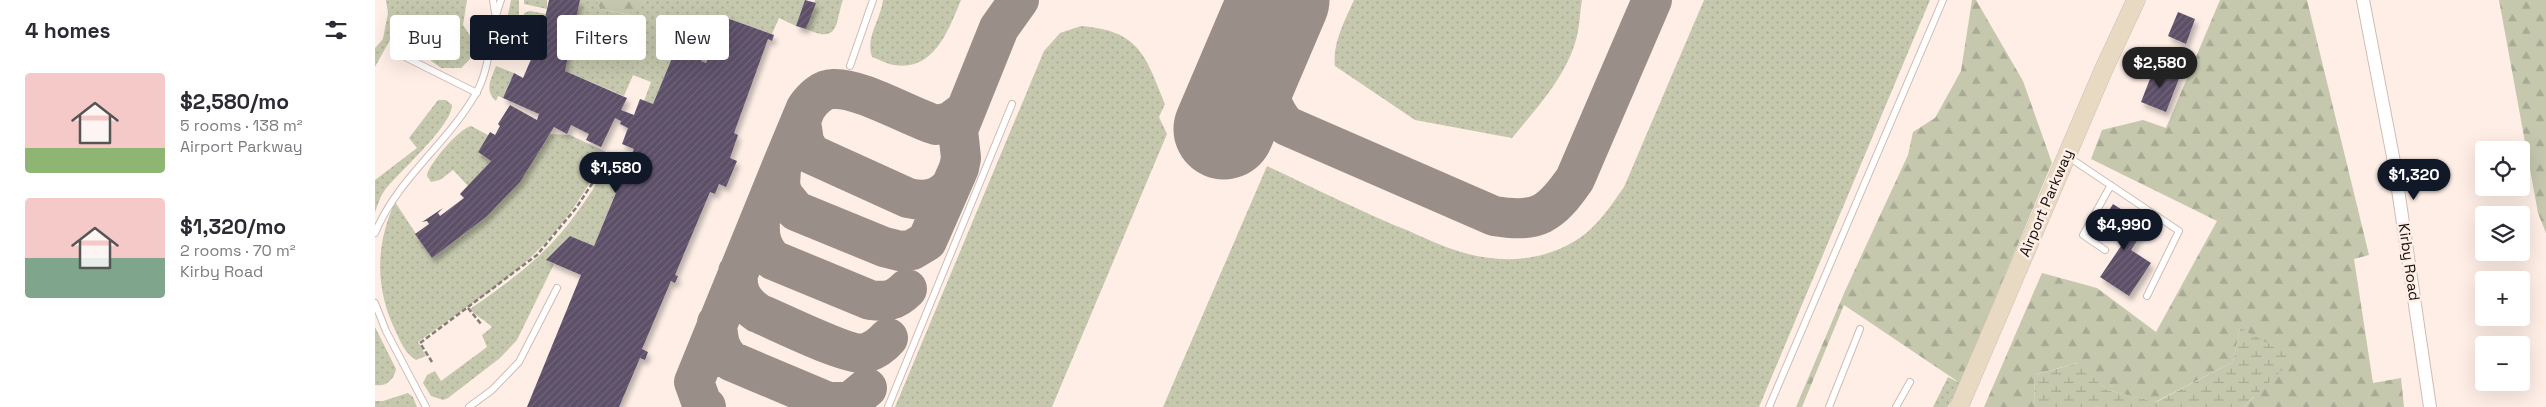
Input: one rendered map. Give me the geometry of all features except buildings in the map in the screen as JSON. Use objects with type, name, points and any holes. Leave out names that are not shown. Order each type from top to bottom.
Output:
[{"type":"main road","name":"Airport Parkway","points":[[1959,407],[2066,155],[2136,0]]},
{"type":"street","name":"Kirby Road","points":[[2363,0],[2394,162],[2430,407]]},
{"type":"lane","points":[[493,0],[495,14]]},
{"type":"lane","points":[[375,233],[384,212],[399,188],[458,121],[477,93],[487,63],[495,14],[501,0]]},
{"type":"lane","points":[[850,66],[873,0]]},
{"type":"lane","points":[[1769,407],[1943,0]]},
{"type":"lane","points":[[411,60],[477,93]]},
{"type":"lane","points":[[888,407],[1012,104]]},
{"type":"lane","points":[[2066,155],[2179,232],[2147,296]]},
{"type":"lane","points":[[2105,250],[2083,235],[2111,185]]},
{"type":"lane","points":[[469,407],[492,390],[519,362],[557,288]]},
{"type":"lane","points":[[375,303],[386,331],[426,407]]},
{"type":"lane","points":[[1829,407],[1860,330]]},
{"type":"lane","points":[[1896,407],[1910,382]]},
{"type":"path","points":[[432,362],[420,344],[511,277],[542,250],[576,208],[611,155]]},
{"type":"path","points":[[468,308],[481,324]]},
{"type":"green space","points":[[386,0],[467,0],[463,25],[470,36],[470,59],[461,68],[441,68],[430,60],[460,60],[460,15],[390,15],[390,40],[375,67],[375,48],[383,39],[388,13]]},
{"type":"green space","points":[[511,0],[519,0],[519,15],[508,15]]},
{"type":"green space","points":[[524,0],[547,0],[547,9],[524,4]]},
{"type":"green space","points":[[580,0],[597,0],[600,9],[630,15],[577,15]]},
{"type":"green space","points":[[597,0],[647,0],[631,15],[600,9]]},
{"type":"green space","points":[[647,0],[805,0],[796,26],[779,18],[772,34],[729,19],[729,15],[656,15],[656,60],[671,60],[653,104],[644,101],[651,82],[633,75],[624,96],[565,71],[567,60],[646,60],[646,15],[630,15]]},
{"type":"green space","points":[[815,0],[843,0],[837,23],[831,32],[825,34],[806,29]]},
{"type":"green space","points":[[883,0],[961,0],[945,35],[930,55],[920,62],[908,65],[894,65],[872,57],[870,50],[870,42]]},
{"type":"green space","points":[[1354,0],[1582,0],[1574,46],[1561,75],[1512,138],[1415,120],[1335,66],[1337,41]]},
{"type":"green space","points":[[1704,0],[1930,0],[1759,407],[1163,407],[1267,166],[1373,216],[1458,251],[1491,258],[1507,259],[1524,258],[1556,250],[1571,243],[1591,229],[1624,187]]},
{"type":"green space","points":[[1972,0],[1976,0],[2023,81],[2052,163],[1960,383],[1844,305],[1802,407],[1796,407],[1845,291],[1908,155],[1913,132],[1935,118],[1961,71]]},
{"type":"green space","points":[[2220,0],[2307,0],[2369,255],[2354,259],[2373,383],[2401,378],[2404,407],[2243,407],[2254,397],[2240,328],[2233,362],[2155,402],[2107,390],[2077,363],[2034,375],[2035,407],[1984,407],[2042,273],[2097,288],[2156,332],[2217,221],[2091,159],[2102,130],[2143,120],[2166,128]]},
{"type":"green space","points":[[2499,0],[2546,0],[2546,233],[2538,213],[2530,169],[2530,141],[2525,141]]},
{"type":"green space","points":[[530,11],[546,14],[524,15],[524,13]]},
{"type":"green space","points":[[1081,26],[1116,33],[1138,48],[1152,72],[1165,104],[1159,117],[1167,134],[1052,407],[895,407],[1044,51],[1060,33]]},
{"type":"green space","points":[[496,66],[514,73],[503,98],[498,96],[496,101],[489,89]]},
{"type":"green space","points":[[438,100],[446,100],[452,105],[450,114],[424,149],[385,190],[375,212],[375,180],[417,148],[409,138]]},
{"type":"green space","points":[[471,126],[488,135],[478,152],[491,161],[468,186],[453,170],[440,180],[431,182],[427,176],[438,155],[460,133]]},
{"type":"green space","points":[[550,134],[570,135],[608,153],[572,210],[547,241],[533,256],[501,282],[418,342],[426,356],[416,360],[406,351],[398,336],[389,316],[381,284],[381,251],[388,218],[395,202],[432,258],[486,217]]},
{"type":"green space","points":[[614,156],[628,163],[594,246],[570,236],[547,260],[554,264],[517,340],[500,358],[448,398],[443,400],[431,396],[423,383],[427,375],[435,371],[441,381],[487,347],[482,335],[492,327],[470,309],[522,270],[551,244],[577,213]]},
{"type":"green space","points":[[375,327],[396,369],[389,382],[383,385],[375,385]]},
{"type":"green space","points":[[2240,328],[2295,358],[2243,407],[2035,407],[2034,375],[2078,363],[2107,390],[2156,402],[2233,362]]},
{"type":"green space","points":[[1948,377],[1960,383],[1948,407],[1933,407]]},
{"type":"green space","points":[[408,393],[413,397],[417,407],[375,407],[375,401],[383,401]]},
{"type":"taxiway","points":[[966,110],[950,122],[936,125],[870,97],[844,90],[829,89],[814,98],[806,108],[781,168],[780,185],[783,195],[796,211],[884,247],[900,251],[912,250],[927,241],[959,168],[961,158],[958,130],[999,28],[1019,0]]},
{"type":"taxiway","points":[[1260,42],[1270,98],[1280,118],[1287,126],[1494,216],[1509,218],[1532,217],[1542,214],[1558,201],[1575,179],[1652,0]]},
{"type":"taxiway","points":[[801,122],[804,142],[811,154],[908,198],[931,199],[951,186]]},
{"type":"taxiway","points":[[706,407],[702,404],[694,382],[781,168]]},
{"type":"taxiway","points":[[760,220],[762,242],[773,260],[870,300],[890,300],[899,296],[907,289]]},
{"type":"taxiway","points":[[738,272],[739,290],[748,305],[758,313],[796,330],[857,353],[866,353],[881,345],[888,338]]},
{"type":"taxiway","points":[[717,323],[720,344],[724,353],[731,361],[828,402],[850,402],[867,388]]},
{"type":"runway","points":[[1224,129],[1279,0]]}]
